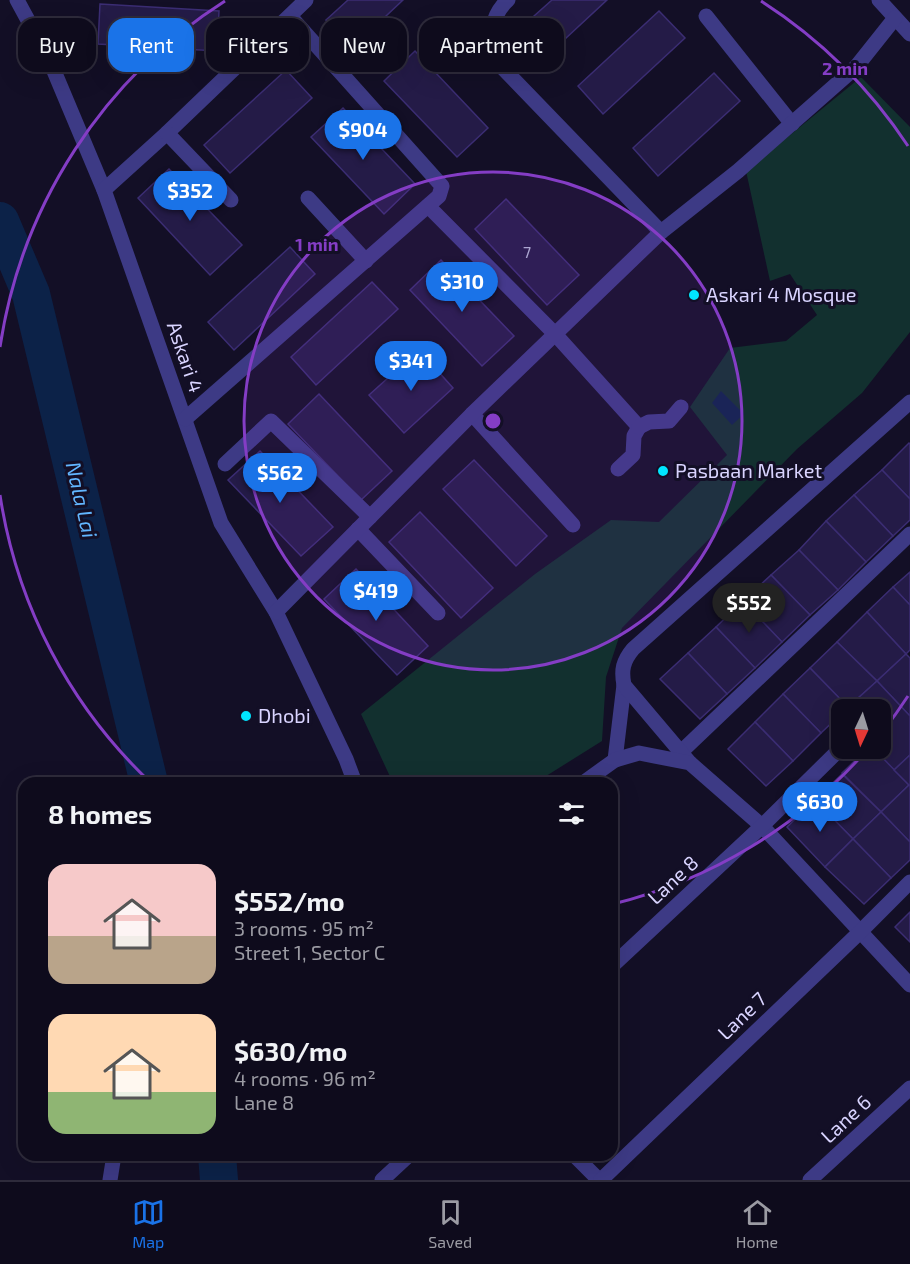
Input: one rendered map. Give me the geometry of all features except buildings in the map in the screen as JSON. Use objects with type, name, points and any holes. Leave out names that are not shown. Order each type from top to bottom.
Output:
[{"type":"street","name":"Askari 4","points":[[17,0],[49,59],[104,190],[221,523],[276,612],[353,777]]},
{"type":"street","points":[[104,190],[306,0]]},
{"type":"street","points":[[508,0],[501,6],[492,26],[490,46],[495,60],[661,232]]},
{"type":"street","points":[[879,0],[910,34]]},
{"type":"street","points":[[185,419],[428,206],[439,196],[442,186],[290,16]]},
{"type":"street","points":[[706,16],[792,124]]},
{"type":"street","points":[[276,612],[472,414],[661,232],[738,171],[856,67],[895,18]]},
{"type":"street","points":[[167,133],[231,200]]},
{"type":"street","points":[[308,198],[366,261]]},
{"type":"street","points":[[428,206],[555,334],[639,427]]},
{"type":"street","points":[[615,760],[625,658],[910,402]]},
{"type":"street","points":[[618,469],[633,455],[634,436],[639,427],[648,422],[669,422],[681,407]]},
{"type":"street","points":[[472,414],[573,525]]},
{"type":"street","points":[[225,464],[271,421],[370,517]]},
{"type":"street","points":[[358,530],[438,613]]},
{"type":"street","points":[[591,777],[615,760],[639,753],[686,757],[910,534]]},
{"type":"street","points":[[624,685],[686,757],[762,826],[910,985]]},
{"type":"street","name":"Lane 8","points":[[618,960],[762,826],[831,758]]},
{"type":"street","name":"Lane 7","points":[[600,1180],[910,882]]},
{"type":"street","name":"Lane 6","points":[[810,1180],[910,1088]]},
{"type":"street","points":[[110,1180],[113,1161]]},
{"type":"street","points":[[382,1180],[403,1161]]},
{"type":"street","points":[[580,1161],[600,1180]]},
{"type":"green space","points":[[861,77],[910,127],[910,332],[862,393],[797,449],[622,628],[606,677],[602,741],[545,777],[390,777],[361,714],[535,574],[611,520],[659,522],[727,455],[690,407],[730,348],[786,341],[817,315],[790,274],[770,281],[746,171]]},
{"type":"water","points":[[721,391],[744,414],[732,425],[712,403]]},
{"type":"waterway","name":"Nala Lai","points":[[0,221],[31,294],[148,777]]},
{"type":"waterway","name":"Nala Lai","points":[[217,1161],[219,1180]]},
{"type":"place","name":"Askari 4 Mosque","points":[[694,295]]},
{"type":"place","name":"Pasbaan Market","points":[[663,471]]},
{"type":"place","name":"Dhobi","points":[[246,716]]}]
